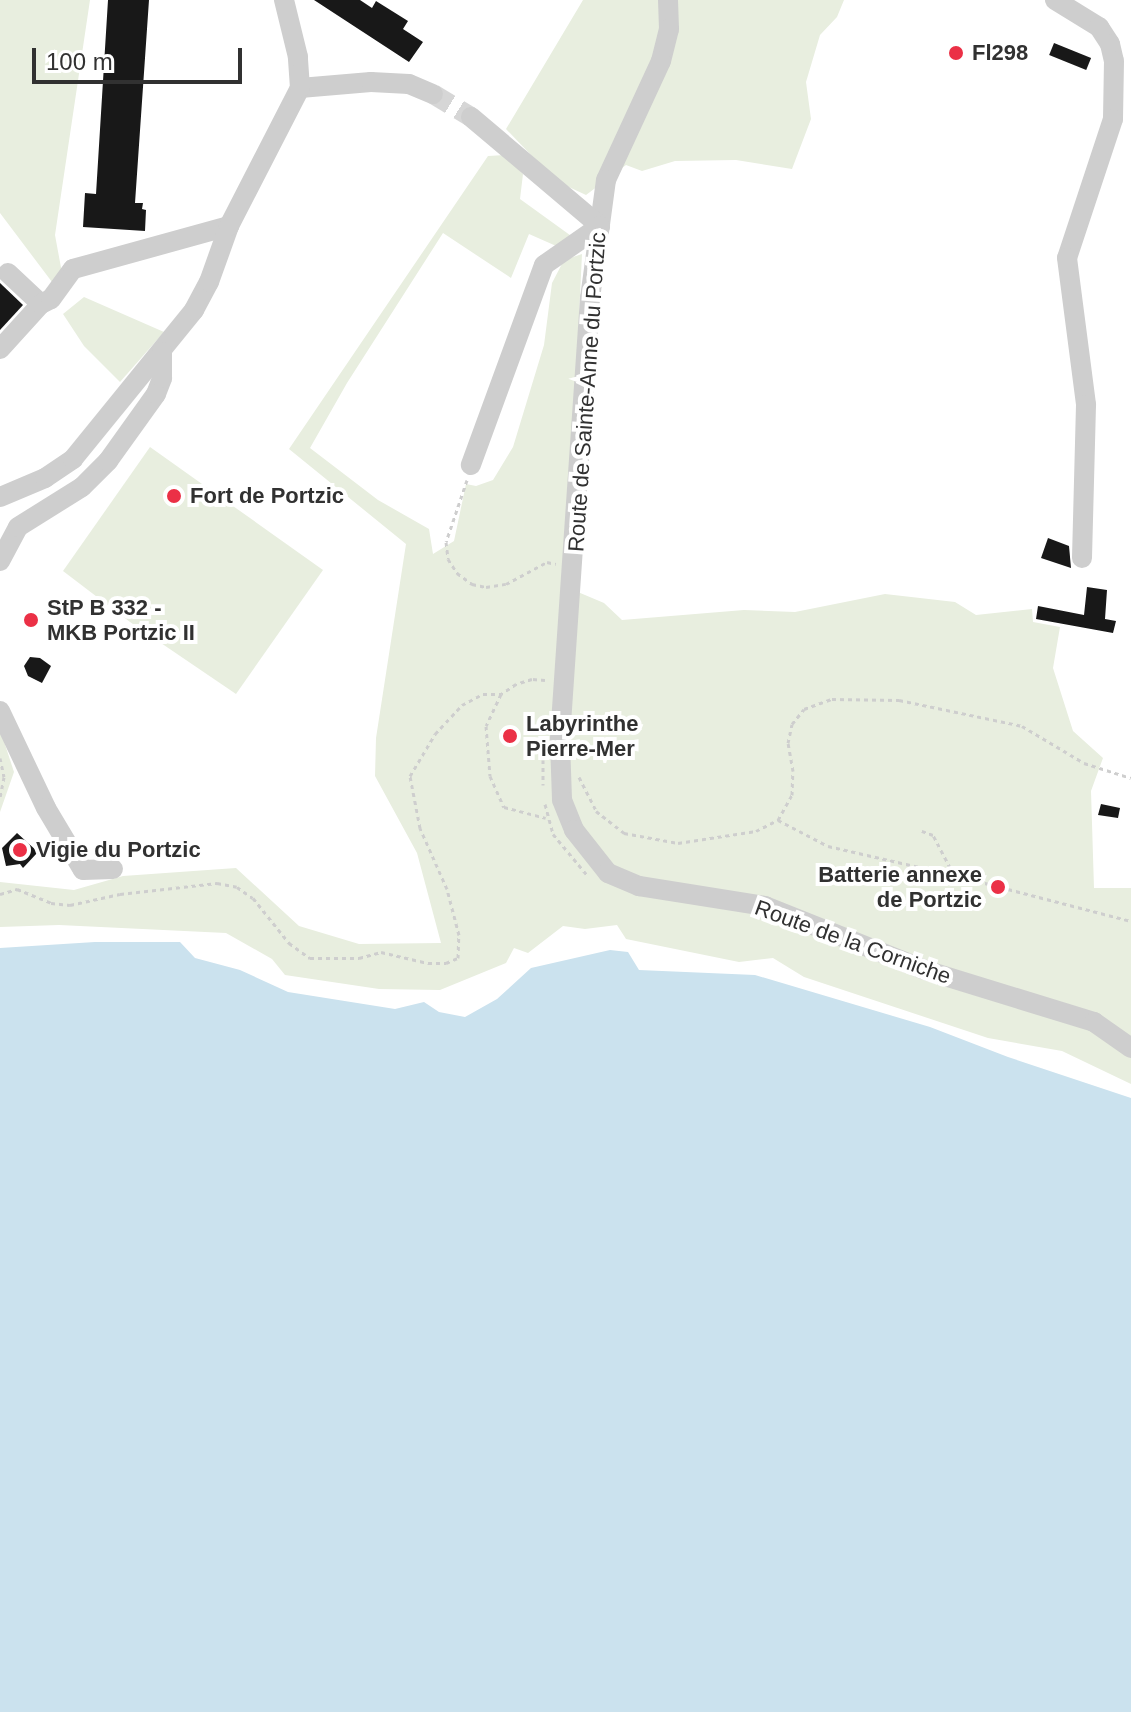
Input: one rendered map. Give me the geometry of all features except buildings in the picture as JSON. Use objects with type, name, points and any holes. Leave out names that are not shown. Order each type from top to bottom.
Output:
[{"type":"street","points":[[0,497],[45,478],[73,459],[194,310],[209,282],[229,226],[300,88],[298,57],[284,0]]},
{"type":"street","name":"Route de Sainte-Anne du Portzic","points":[[571,604],[590,298],[606,180],[661,61],[669,29],[668,0]]},
{"type":"street","points":[[1055,0],[1099,27],[1110,44],[1114,61],[1113,119],[1067,258],[1086,405],[1082,558]]},
{"type":"street","points":[[300,88],[371,82],[409,84],[433,94]]},
{"type":"street","points":[[471,117],[600,226],[544,265],[471,465]]},
{"type":"street","points":[[0,349],[41,304],[51,299],[73,269],[200,237],[229,226]]},
{"type":"street","points":[[8,273],[41,304]]},
{"type":"street","points":[[0,561],[18,527],[82,487],[108,461],[156,394],[162,378],[162,352]]},
{"type":"street","name":"Route de la Corniche","points":[[571,604],[560,742],[562,800],[574,830],[608,873],[639,886],[765,906],[925,970],[1094,1022],[1131,1048]]},
{"type":"street","points":[[0,711],[46,808],[83,870],[113,869]]},
{"type":"path","points":[[471,465],[446,542],[448,559],[457,573],[472,584],[486,587],[506,584],[547,562],[559,564]]},
{"type":"path","points":[[545,680],[532,679],[516,684],[501,694],[486,726],[490,776],[504,807],[546,818]]},
{"type":"path","points":[[0,894],[17,889],[51,903],[70,905],[120,894],[217,883],[237,887],[253,898],[289,943],[310,958],[359,958],[381,952],[428,963],[446,963],[458,958],[459,935],[447,889],[420,828],[410,776],[435,734],[462,705],[483,694],[501,694]]},
{"type":"path","points":[[575,770],[596,811],[624,833],[678,843],[756,831],[778,820],[792,795],[793,771],[788,743],[792,724],[804,709],[832,699],[899,700],[1022,726],[1084,763],[1131,778]]},
{"type":"path","points":[[0,758],[4,777],[0,798]]},
{"type":"path","points":[[778,820],[828,846],[1131,921]]},
{"type":"path","points":[[922,831],[933,835],[954,875]]},
{"type":"green space","points":[[0,0],[90,0],[55,235],[62,273],[52,282],[0,213]]},
{"type":"green space","points":[[583,0],[844,0],[837,17],[820,35],[806,82],[811,119],[792,169],[736,160],[675,161],[642,171],[626,165],[586,195],[556,181],[506,129]]},
{"type":"green space","points":[[505,155],[523,174],[520,199],[574,238],[563,249],[529,234],[511,278],[443,233],[347,383],[310,448],[378,500],[429,529],[433,554],[454,541],[466,484],[476,486],[493,480],[513,447],[544,345],[552,283],[564,260],[582,254],[566,587],[604,603],[622,620],[744,610],[795,612],[885,594],[955,602],[976,615],[1032,609],[1033,622],[1060,627],[1053,668],[1073,731],[1103,758],[1091,791],[1094,888],[1131,888],[1131,1084],[1062,1051],[988,1038],[804,977],[773,958],[739,962],[626,939],[617,925],[585,929],[563,926],[528,953],[514,948],[506,963],[440,990],[379,989],[285,975],[272,959],[226,933],[59,925],[0,927],[0,882],[74,890],[123,876],[236,868],[299,926],[359,944],[441,943],[417,853],[375,776],[376,738],[406,544],[289,449],[488,156]]},
{"type":"green space","points":[[84,297],[164,332],[120,382],[84,346],[63,314]]},
{"type":"green space","points":[[150,447],[323,570],[236,694],[130,622],[63,571]]},
{"type":"green space","points":[[0,729],[14,772],[0,812]]},
{"type":"water","points":[[95,942],[180,942],[195,958],[240,970],[288,992],[395,1009],[424,1002],[439,1012],[465,1017],[497,999],[531,968],[610,950],[628,952],[639,970],[755,975],[930,1027],[1131,1098],[1131,1712],[0,1712],[0,948]]},
{"type":"tunnel","points":[[433,94],[471,117]]},
{"type":"place","name":"Fl298","points":[[956,53]]},
{"type":"place","name":"Fort de Portzic","points":[[174,496]]},
{"type":"place","name":"StP B 332 - MKB Portzic II","points":[[31,620]]},
{"type":"place","name":"Labyrinthe Pierre-Mer","points":[[510,736]]},
{"type":"place","name":"Vigie du Portzic","points":[[20,850]]},
{"type":"place","name":"Batterie annexe de Portzic","points":[[998,887]]}]
